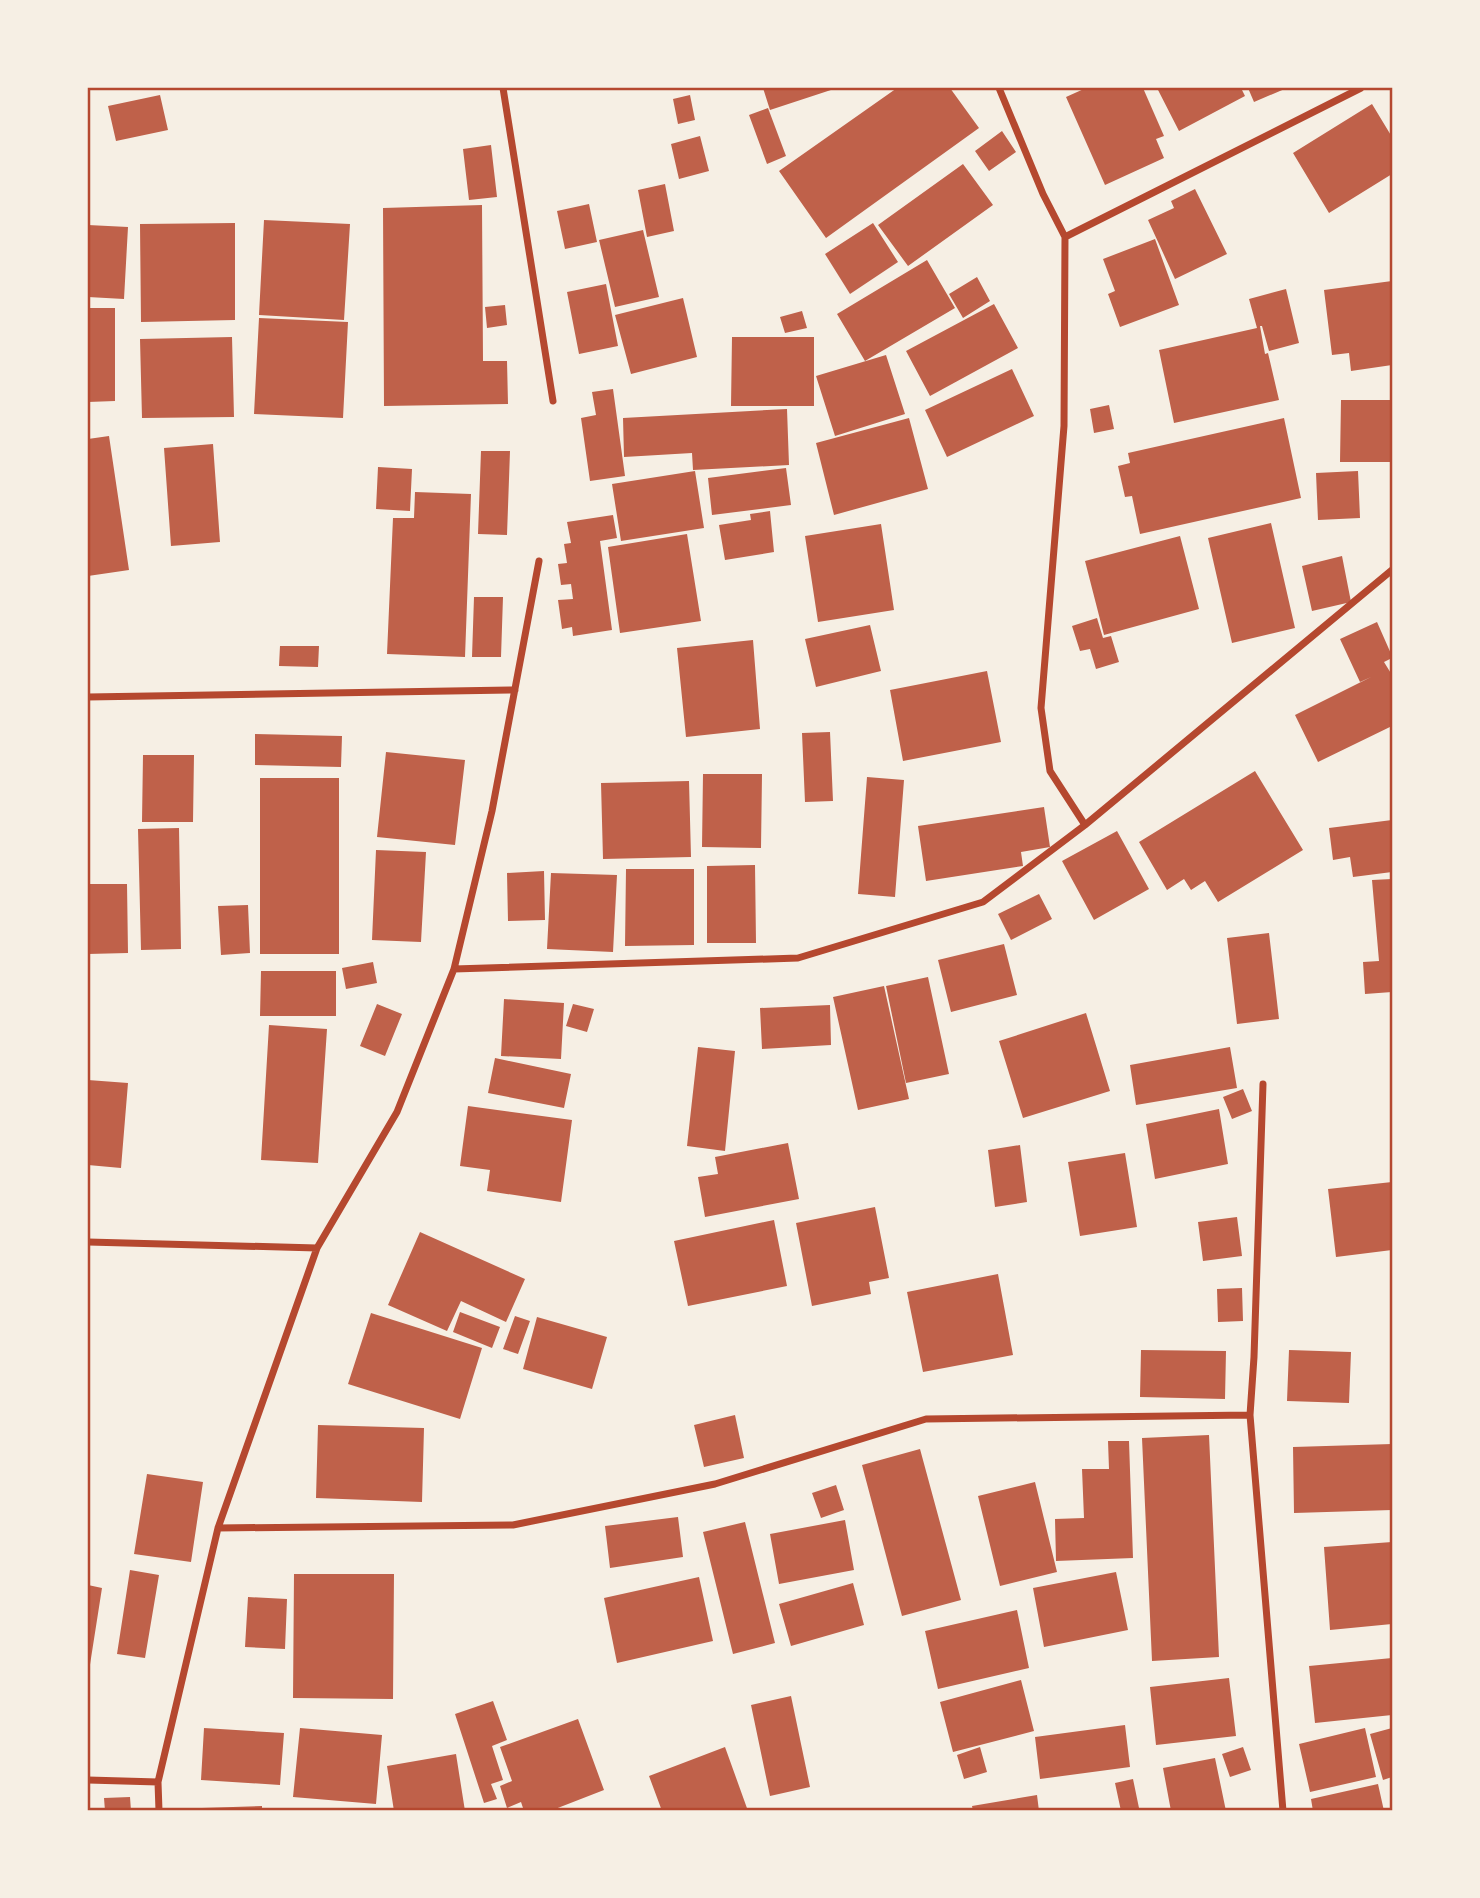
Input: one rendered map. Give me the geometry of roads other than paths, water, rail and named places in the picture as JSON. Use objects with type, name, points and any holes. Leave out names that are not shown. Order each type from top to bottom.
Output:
[{"type":"street","points":[[503,88],[553,401]]},
{"type":"street","points":[[999,88],[1043,194],[1065,237],[1064,426],[1041,708],[1050,772],[1085,825]]},
{"type":"street","points":[[1065,237],[1361,88]]},
{"type":"street","points":[[159,1811],[158,1782],[218,1528],[317,1248],[397,1112],[454,969],[492,811],[539,561]]},
{"type":"street","points":[[454,969],[797,958],[983,902],[1085,825],[1392,570]]},
{"type":"street","points":[[88,697],[514,690]]},
{"type":"street","points":[[1263,1084],[1251,1415],[1283,1811]]},
{"type":"street","points":[[88,1242],[317,1248]]},
{"type":"street","points":[[218,1528],[513,1525],[715,1485],[926,1419],[1251,1415]]},
{"type":"street","points":[[88,1780],[158,1782]]}]
